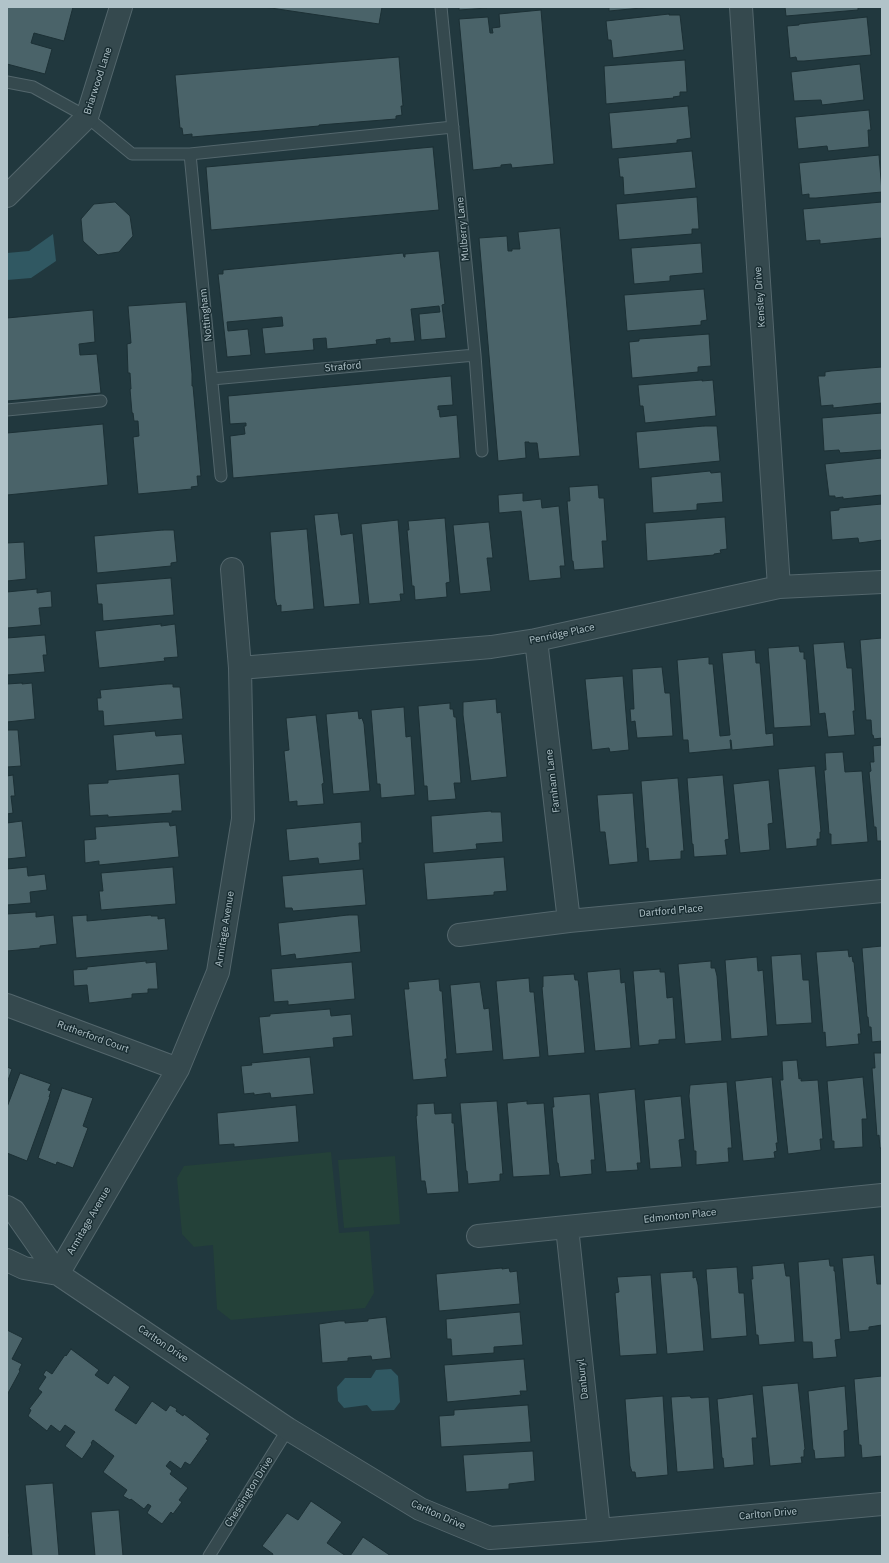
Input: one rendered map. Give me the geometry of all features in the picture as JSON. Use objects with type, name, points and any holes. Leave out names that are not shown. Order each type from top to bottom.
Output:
[{"type":"street","name":"Briarwood Lane","points":[[7,196],[87,117],[121,7]]},
{"type":"street","name":"Kensley Drive","points":[[740,7],[779,587]]},
{"type":"street","name":"Armitage Avenue","points":[[58,1274],[178,1069],[218,972],[243,819],[240,668],[232,569]]},
{"type":"street","name":"Penridge Place","points":[[240,668],[491,647],[536,640],[779,587],[882,582]]},
{"type":"street","name":"Farnham Lane","points":[[536,640],[569,921]]},
{"type":"street","name":"Dartford Place","points":[[459,935],[569,921],[882,891]]},
{"type":"street","name":"Rutherford Court","points":[[7,1005],[178,1069]]},
{"type":"street","name":"Edmonton Place","points":[[478,1236],[882,1195]]},
{"type":"street","name":"Carlton Drive","points":[[7,1207],[14,1211],[58,1274],[288,1429],[420,1510],[490,1538],[599,1530],[882,1504]]},
{"type":"street","name":"Danburyl","points":[[567,1227],[599,1530]]},
{"type":"street","name":"Carlton Drive","points":[[13,1268],[58,1274]]},
{"type":"lane","name":"Mulberry Lane","points":[[441,7],[475,355],[482,451]]},
{"type":"lane","points":[[7,82],[33,87],[87,117],[132,154],[190,154],[453,126]]},
{"type":"lane","name":"Nottingham","points":[[190,154],[221,476]]},
{"type":"lane","name":"Straford","points":[[212,379],[475,355]]},
{"type":"lane","points":[[7,410],[100,401]]},
{"type":"lane","name":"Chessington Drive","points":[[209,1556],[288,1429]]},
{"type":"green space","points":[[331,1152],[339,1233],[369,1231],[374,1293],[365,1308],[231,1320],[217,1309],[213,1245],[194,1247],[182,1234],[177,1178],[184,1166]]},
{"type":"green space","points":[[395,1156],[400,1224],[344,1228],[338,1160]]},
{"type":"water","points":[[53,234],[56,261],[31,278],[7,280],[7,253],[29,251]]},
{"type":"water","points":[[391,1369],[398,1376],[400,1402],[394,1410],[372,1411],[367,1405],[344,1408],[338,1401],[337,1387],[345,1378],[371,1378],[376,1370]]},
{"type":"building","points":[[7,7],[73,7],[64,41],[34,33],[31,43],[52,49],[45,74],[7,64]]},
{"type":"building","points":[[264,7],[382,7],[379,24]]},
{"type":"building","points":[[459,7],[487,7],[487,8],[459,10]]},
{"type":"building","points":[[609,7],[652,7],[609,11]]},
{"type":"building","points":[[785,7],[858,7],[858,10],[786,16]]},
{"type":"building","points":[[541,10],[554,164],[512,168],[511,164],[501,165],[501,167],[473,170],[459,19],[488,17],[490,33],[493,33],[492,28],[500,27],[499,14]]},
{"type":"building","points":[[669,14],[680,15],[684,50],[613,58],[611,40],[608,40],[606,21]]},
{"type":"building","points":[[867,17],[871,55],[804,61],[797,61],[796,57],[790,58],[787,26]]},
{"type":"building","points":[[399,57],[403,106],[401,106],[402,115],[396,116],[396,119],[192,137],[192,134],[183,135],[182,128],[180,128],[175,75]]},
{"type":"building","points":[[685,60],[687,92],[680,92],[680,96],[673,97],[674,98],[606,104],[604,66]]},
{"type":"building","points":[[860,64],[864,100],[822,105],[821,100],[794,101],[791,72]]},
{"type":"building","points":[[688,106],[691,138],[677,140],[677,143],[612,149],[609,113]]},
{"type":"building","points":[[869,110],[871,130],[868,130],[869,147],[828,151],[827,146],[798,149],[795,117]]},
{"type":"building","points":[[433,147],[439,210],[211,230],[206,167]]},
{"type":"building","points":[[692,151],[696,188],[624,195],[623,177],[620,177],[618,158]]},
{"type":"building","points":[[879,155],[882,192],[816,198],[809,198],[809,194],[802,195],[799,163]]},
{"type":"building","points":[[697,197],[699,229],[692,229],[692,234],[619,240],[616,204]]},
{"type":"building","points":[[115,202],[130,216],[133,236],[119,252],[98,255],[83,241],[81,219],[94,204]]},
{"type":"building","points":[[882,202],[882,238],[820,244],[820,240],[806,241],[803,209]]},
{"type":"building","points":[[560,228],[580,456],[539,459],[537,443],[525,442],[526,458],[498,461],[479,238],[507,236],[508,251],[512,251],[512,249],[520,249],[518,232]]},
{"type":"building","points":[[701,243],[703,273],[670,276],[670,281],[634,284],[631,248]]},
{"type":"building","points":[[439,251],[445,304],[442,305],[446,338],[421,340],[419,314],[440,312],[439,306],[411,309],[415,341],[390,343],[390,338],[376,340],[377,344],[327,349],[326,338],[313,339],[314,350],[265,354],[262,328],[283,326],[282,317],[227,322],[228,331],[248,329],[251,355],[227,357],[218,274],[223,274],[223,270],[403,253],[405,257],[405,254]]},
{"type":"building","points":[[704,289],[707,320],[701,321],[701,325],[627,331],[624,295]]},
{"type":"building","points":[[186,302],[192,386],[201,476],[197,476],[198,486],[191,487],[192,489],[138,494],[133,437],[139,436],[138,421],[134,421],[132,413],[130,373],[128,373],[127,344],[131,343],[128,306]]},
{"type":"building","points":[[93,310],[95,342],[79,344],[80,355],[97,354],[101,393],[7,401],[7,318]]},
{"type":"building","points":[[709,334],[711,366],[698,367],[698,372],[632,378],[629,342],[639,341],[639,339]]},
{"type":"building","points":[[882,367],[882,403],[833,408],[833,405],[821,406],[818,376],[825,376],[825,372],[831,371]]},
{"type":"building","points":[[451,376],[453,405],[438,406],[438,410],[439,409],[440,417],[457,415],[460,458],[233,478],[230,436],[245,434],[244,426],[246,426],[246,423],[230,424],[228,396]]},
{"type":"building","points":[[713,380],[716,416],[645,423],[643,406],[640,406],[638,385]]},
{"type":"building","points":[[882,413],[882,450],[840,453],[839,450],[824,451],[822,418]]},
{"type":"building","points":[[103,424],[108,485],[7,495],[7,433]]},
{"type":"building","points":[[717,426],[720,461],[639,469],[636,432]]},
{"type":"building","points":[[882,458],[882,495],[843,499],[843,497],[835,498],[835,496],[829,496],[825,464]]},
{"type":"building","points":[[710,471],[711,473],[721,472],[723,502],[697,504],[697,510],[653,513],[651,477]]},
{"type":"building","points":[[598,485],[599,498],[604,498],[607,541],[602,541],[604,568],[574,570],[567,501],[570,501],[569,487]]},
{"type":"building","points":[[523,493],[523,501],[541,499],[542,508],[559,506],[565,566],[560,566],[561,578],[529,581],[521,511],[499,513],[498,495]]},
{"type":"building","points":[[882,504],[882,540],[859,543],[858,538],[832,540],[830,511],[839,510],[839,508]]},
{"type":"building","points":[[338,513],[341,535],[353,533],[360,604],[324,607],[314,515]]},
{"type":"building","points":[[725,517],[727,549],[720,550],[721,553],[714,555],[647,561],[645,523]]},
{"type":"building","points":[[445,518],[450,582],[446,583],[447,597],[415,600],[414,586],[412,586],[407,530],[409,530],[408,521]]},
{"type":"building","points":[[398,520],[404,594],[400,594],[401,601],[369,604],[361,524]]},
{"type":"building","points":[[489,522],[493,558],[487,558],[491,591],[460,594],[453,525]]},
{"type":"building","points":[[307,529],[314,609],[281,612],[281,605],[277,606],[275,599],[270,532]]},
{"type":"building","points":[[174,530],[177,562],[171,563],[171,566],[97,573],[94,536]]},
{"type":"building","points":[[24,542],[26,579],[7,581],[7,543]]},
{"type":"building","points":[[171,578],[174,615],[103,621],[102,604],[98,604],[96,584]]},
{"type":"building","points":[[37,589],[37,593],[51,591],[52,607],[39,608],[41,625],[7,628],[7,592]]},
{"type":"building","points":[[161,624],[161,626],[175,624],[178,657],[164,658],[165,661],[99,668],[95,631]]},
{"type":"building","points":[[45,635],[47,655],[43,655],[45,672],[7,675],[7,638]]},
{"type":"building","points":[[882,638],[882,738],[874,739],[872,735],[871,720],[866,720],[860,640]]},
{"type":"building","points":[[844,642],[847,668],[852,668],[855,735],[828,737],[825,713],[819,714],[813,644]]},
{"type":"building","points":[[799,646],[800,652],[804,652],[804,659],[806,659],[811,726],[774,728],[768,648]]},
{"type":"building","points":[[755,650],[756,663],[760,663],[766,734],[773,733],[774,746],[732,750],[730,740],[731,749],[689,753],[688,740],[683,740],[677,660],[709,657],[709,664],[713,664],[720,736],[730,735],[722,653]]},
{"type":"building","points":[[662,667],[665,693],[670,693],[673,736],[637,738],[635,721],[631,722],[630,709],[634,709],[632,669]]},
{"type":"building","points":[[623,676],[629,750],[610,752],[609,748],[592,750],[585,679]]},
{"type":"building","points":[[32,683],[35,719],[7,722],[7,684]]},
{"type":"building","points":[[173,684],[173,687],[180,687],[183,719],[104,726],[103,711],[98,711],[97,698],[101,698],[100,690]]},
{"type":"building","points":[[496,699],[497,713],[501,712],[507,777],[471,781],[463,715],[463,702]]},
{"type":"building","points":[[450,703],[450,709],[453,709],[454,717],[456,717],[461,783],[454,783],[456,799],[428,801],[427,786],[424,786],[418,706]]},
{"type":"building","points":[[404,707],[406,737],[411,736],[415,795],[381,798],[380,784],[377,784],[371,710]]},
{"type":"building","points":[[358,711],[359,719],[362,718],[364,724],[370,791],[333,794],[326,714]]},
{"type":"building","points":[[316,715],[324,783],[322,784],[324,804],[297,806],[297,801],[289,802],[284,751],[289,750],[286,718]]},
{"type":"building","points":[[7,730],[18,730],[21,766],[7,767]]},
{"type":"building","points":[[155,731],[156,736],[182,734],[185,764],[116,771],[113,735]]},
{"type":"building","points":[[882,745],[882,841],[877,841],[876,827],[874,827],[869,772],[871,771],[870,762],[874,762],[873,746]]},
{"type":"building","points":[[843,752],[845,772],[862,771],[868,842],[831,845],[824,770],[826,770],[825,753]]},
{"type":"building","points":[[815,766],[821,832],[820,839],[817,839],[817,846],[786,849],[778,769]]},
{"type":"building","points":[[179,774],[182,811],[108,817],[108,815],[90,816],[88,784],[108,783],[108,780]]},
{"type":"building","points":[[13,775],[15,796],[11,796],[13,813],[7,814],[7,776]]},
{"type":"building","points":[[723,775],[729,839],[725,840],[727,855],[694,857],[687,778]]},
{"type":"building","points":[[678,778],[684,851],[681,851],[681,859],[649,861],[648,848],[646,849],[641,781]]},
{"type":"building","points":[[769,780],[773,823],[768,824],[770,850],[740,853],[733,784]]},
{"type":"building","points":[[633,793],[638,862],[609,865],[605,832],[600,832],[597,795]]},
{"type":"building","points":[[491,811],[501,812],[503,842],[476,844],[477,849],[433,853],[431,816]]},
{"type":"building","points":[[22,821],[26,857],[7,859],[7,823]]},
{"type":"building","points":[[169,822],[170,826],[176,825],[179,857],[99,865],[99,861],[85,863],[84,840],[96,839],[95,827]]},
{"type":"building","points":[[361,822],[362,843],[359,843],[360,860],[319,864],[318,858],[289,861],[286,829]]},
{"type":"building","points":[[504,857],[507,891],[494,892],[494,895],[427,900],[424,863]]},
{"type":"building","points":[[27,867],[28,876],[45,874],[47,890],[30,892],[31,903],[7,905],[7,869]]},
{"type":"building","points":[[173,867],[176,904],[101,910],[99,891],[103,891],[101,873]]},
{"type":"building","points":[[363,869],[366,905],[293,911],[292,908],[285,908],[282,876]]},
{"type":"building","points":[[36,912],[36,917],[54,915],[57,944],[40,946],[40,948],[7,951],[7,914]]},
{"type":"building","points":[[87,915],[87,921],[151,915],[158,916],[158,919],[165,918],[168,950],[76,958],[72,916]]},
{"type":"building","points":[[358,915],[361,952],[296,959],[295,954],[281,956],[278,923]]},
{"type":"building","points":[[882,946],[882,1041],[872,1042],[871,1027],[869,1027],[867,1017],[862,948]]},
{"type":"building","points":[[848,950],[849,957],[852,956],[854,962],[861,1034],[858,1034],[859,1044],[826,1047],[825,1032],[823,1033],[816,952]]},
{"type":"building","points":[[801,954],[803,980],[809,980],[812,1023],[776,1025],[771,956]]},
{"type":"building","points":[[757,957],[758,971],[763,970],[768,1036],[731,1039],[725,960]]},
{"type":"building","points":[[146,961],[146,963],[156,962],[158,989],[148,989],[148,993],[132,994],[132,998],[89,1003],[87,985],[74,986],[73,970],[87,969],[87,967]]},
{"type":"building","points":[[711,961],[711,968],[715,968],[717,976],[722,1041],[685,1044],[678,964]]},
{"type":"building","points":[[352,962],[355,999],[288,1005],[288,1001],[274,1002],[271,969]]},
{"type":"building","points":[[620,969],[621,983],[625,982],[631,1048],[595,1051],[587,972]]},
{"type":"building","points":[[660,969],[660,972],[665,972],[667,998],[673,997],[676,1039],[659,1040],[659,1044],[639,1046],[633,971]]},
{"type":"building","points":[[574,974],[575,980],[578,980],[579,987],[585,1053],[548,1056],[542,987],[543,976]]},
{"type":"building","points":[[529,978],[530,992],[534,992],[540,1057],[503,1060],[496,981]]},
{"type":"building","points":[[439,979],[440,991],[442,991],[447,1077],[413,1080],[404,989],[409,989],[408,982]]},
{"type":"building","points":[[480,982],[484,1009],[489,1008],[493,1051],[456,1054],[450,985]]},
{"type":"building","points":[[330,1009],[331,1016],[351,1014],[353,1036],[333,1038],[334,1047],[263,1054],[259,1017],[270,1016],[270,1014]]},
{"type":"building","points":[[874,1053],[882,1053],[882,1148],[880,1148],[879,1135],[877,1136],[872,1068],[875,1068]]},
{"type":"building","points":[[310,1057],[314,1094],[271,1098],[270,1093],[254,1095],[254,1093],[244,1094],[241,1066],[252,1065],[251,1063]]},
{"type":"building","points":[[797,1060],[799,1079],[801,1078],[801,1081],[818,1080],[823,1139],[820,1139],[821,1150],[788,1154],[780,1080],[783,1080],[782,1061]]},
{"type":"building","points":[[7,1067],[12,1069],[7,1083]]},
{"type":"building","points":[[20,1073],[51,1084],[48,1090],[51,1091],[50,1097],[27,1161],[7,1153],[7,1107]]},
{"type":"building","points":[[772,1077],[778,1143],[776,1143],[777,1151],[774,1152],[775,1158],[743,1161],[735,1081]]},
{"type":"building","points":[[863,1077],[867,1119],[862,1119],[863,1147],[834,1149],[827,1081]]},
{"type":"building","points":[[727,1082],[732,1148],[728,1148],[729,1162],[696,1165],[696,1151],[694,1151],[689,1096],[690,1085]]},
{"type":"building","points":[[62,1088],[93,1098],[83,1126],[88,1128],[73,1168],[57,1162],[56,1165],[38,1158]]},
{"type":"building","points":[[635,1089],[641,1163],[637,1163],[638,1170],[606,1172],[598,1093]]},
{"type":"building","points":[[590,1094],[595,1160],[591,1160],[592,1174],[560,1177],[557,1163],[552,1107],[554,1107],[553,1097]]},
{"type":"building","points":[[681,1096],[685,1139],[679,1140],[682,1167],[650,1169],[644,1100]]},
{"type":"building","points":[[497,1101],[503,1174],[500,1174],[500,1181],[468,1184],[460,1103]]},
{"type":"building","points":[[527,1101],[527,1104],[544,1103],[550,1175],[513,1177],[507,1103]]},
{"type":"building","points":[[434,1103],[435,1114],[452,1113],[459,1192],[427,1194],[425,1181],[421,1181],[416,1116],[417,1104]]},
{"type":"building","points":[[296,1105],[299,1142],[234,1147],[234,1144],[219,1145],[217,1113]]},
{"type":"building","points":[[874,1255],[877,1284],[882,1284],[882,1325],[869,1327],[869,1330],[849,1332],[842,1258]]},
{"type":"building","points":[[829,1259],[830,1266],[834,1266],[835,1271],[841,1339],[835,1340],[837,1357],[813,1359],[812,1342],[803,1342],[798,1262]]},
{"type":"building","points":[[784,1263],[786,1276],[790,1276],[795,1342],[759,1345],[758,1335],[756,1335],[751,1279],[753,1279],[752,1266]]},
{"type":"building","points":[[737,1267],[739,1293],[744,1293],[747,1336],[711,1339],[706,1269]]},
{"type":"building","points":[[509,1268],[510,1272],[517,1271],[520,1304],[439,1311],[436,1274]]},
{"type":"building","points":[[693,1271],[693,1278],[696,1277],[698,1285],[704,1351],[667,1354],[660,1273]]},
{"type":"building","points":[[651,1275],[657,1354],[620,1356],[615,1293],[619,1292],[617,1277]]},
{"type":"building","points":[[520,1312],[523,1345],[494,1347],[494,1353],[452,1356],[451,1339],[447,1339],[446,1319]]},
{"type":"building","points":[[386,1317],[391,1358],[372,1360],[371,1356],[348,1358],[348,1361],[322,1363],[319,1324],[339,1321],[345,1321],[345,1323],[368,1321],[368,1319]]},
{"type":"building","points":[[7,1330],[23,1338],[12,1359],[22,1364],[19,1370],[20,1371],[7,1395]]},
{"type":"building","points":[[71,1349],[99,1370],[95,1375],[108,1384],[114,1375],[130,1387],[115,1410],[136,1424],[152,1401],[166,1411],[170,1405],[177,1409],[176,1411],[183,1416],[184,1414],[210,1434],[206,1439],[208,1440],[190,1465],[185,1462],[181,1469],[170,1461],[166,1466],[172,1471],[170,1474],[188,1488],[179,1500],[182,1502],[173,1514],[171,1512],[162,1524],[147,1513],[151,1506],[148,1504],[144,1509],[131,1499],[130,1500],[123,1496],[127,1490],[103,1472],[114,1456],[93,1440],[82,1459],[65,1446],[75,1432],[65,1425],[60,1432],[51,1425],[47,1431],[28,1416],[31,1410],[29,1409],[42,1392],[38,1389],[46,1377],[43,1375],[46,1370],[52,1374]]},
{"type":"building","points":[[524,1359],[527,1391],[520,1391],[521,1395],[447,1402],[444,1365]]},
{"type":"building","points":[[882,1376],[882,1456],[862,1458],[861,1445],[859,1445],[854,1379]]},
{"type":"building","points":[[798,1383],[805,1449],[804,1457],[801,1457],[802,1463],[770,1466],[762,1386]]},
{"type":"building","points":[[845,1386],[848,1430],[844,1431],[845,1457],[815,1459],[808,1391]]},
{"type":"building","points":[[753,1394],[757,1438],[752,1438],[754,1465],[724,1468],[717,1399]]},
{"type":"building","points":[[663,1396],[668,1475],[636,1478],[635,1472],[632,1472],[630,1466],[625,1399]]},
{"type":"building","points":[[690,1396],[691,1398],[709,1397],[714,1469],[677,1472],[671,1397]]},
{"type":"building","points":[[528,1405],[531,1442],[441,1447],[439,1416],[454,1415],[454,1410]]},
{"type":"building","points":[[533,1451],[535,1481],[509,1484],[509,1489],[466,1492],[463,1455]]},
{"type":"building","points":[[53,1483],[59,1556],[32,1556],[25,1485]]},
{"type":"building","points":[[311,1501],[342,1522],[327,1543],[346,1556],[272,1556],[273,1554],[262,1546],[287,1513],[298,1520]]},
{"type":"building","points":[[119,1510],[123,1556],[95,1556],[91,1512]]},
{"type":"building","points":[[7,1514],[9,1537],[7,1537]]},
{"type":"building","points":[[363,1537],[391,1556],[350,1556]]}]
